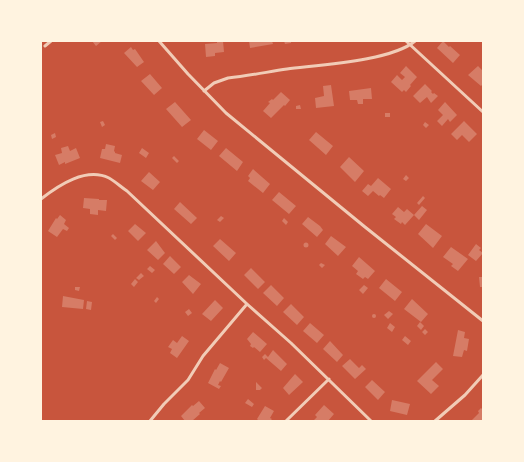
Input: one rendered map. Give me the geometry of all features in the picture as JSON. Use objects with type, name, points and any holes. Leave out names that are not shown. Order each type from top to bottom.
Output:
[{"type":"street","points":[[44,46],[51,41]]},
{"type":"street","points":[[159,41],[204,91],[232,118],[483,321]]},
{"type":"street","points":[[406,41],[483,112]]},
{"type":"street","points":[[204,91],[214,83],[228,78],[362,60],[390,53],[410,45],[415,41]]},
{"type":"street","points":[[41,199],[56,188],[80,177],[94,175],[110,179],[127,192],[247,304],[259,313],[371,421]]},
{"type":"street","points":[[150,421],[164,404],[188,380],[203,356],[247,304]]},
{"type":"street","points":[[435,421],[465,395],[483,375]]},
{"type":"street","points":[[286,421],[329,379]]},
{"type":"building","points":[[92,41],[102,41],[96,46]]},
{"type":"building","points":[[217,41],[223,41],[224,52],[215,53],[215,56],[206,57],[205,44],[217,43]]},
{"type":"building","points":[[249,41],[272,41],[273,44],[250,48]]},
{"type":"building","points":[[284,41],[291,41],[291,43],[285,44]]},
{"type":"building","points":[[443,41],[460,55],[453,63],[437,48]]},
{"type":"building","points":[[131,47],[133,50],[135,49],[144,62],[137,67],[124,53]]},
{"type":"building","points":[[406,66],[417,77],[406,92],[404,90],[402,92],[391,82],[397,75],[402,80],[405,77],[400,73]]},
{"type":"building","points":[[478,66],[483,71],[483,84],[481,86],[468,75]]},
{"type":"building","points":[[150,74],[162,88],[154,95],[141,81]]},
{"type":"building","points":[[425,84],[433,94],[434,93],[438,96],[431,103],[427,97],[420,103],[413,96]]},
{"type":"building","points":[[331,85],[334,106],[316,108],[315,98],[324,96],[323,86]]},
{"type":"building","points":[[371,88],[372,99],[363,99],[363,104],[358,104],[357,100],[350,100],[349,91]]},
{"type":"building","points":[[281,92],[290,100],[271,118],[263,111],[270,103],[268,102],[272,99],[273,100]]},
{"type":"building","points":[[175,102],[191,120],[182,127],[166,109]]},
{"type":"building","points":[[445,102],[457,115],[450,122],[448,119],[442,126],[437,121],[443,115],[438,110]]},
{"type":"building","points":[[300,105],[301,109],[296,109],[296,106]]},
{"type":"building","points":[[385,113],[390,113],[390,117],[385,117]]},
{"type":"building","points":[[103,121],[105,125],[102,127],[100,122]]},
{"type":"building","points":[[464,121],[477,134],[469,142],[462,135],[457,140],[451,134]]},
{"type":"building","points":[[425,122],[429,125],[426,128],[423,125]]},
{"type":"building","points":[[204,130],[218,141],[211,150],[197,139]]},
{"type":"building","points":[[316,132],[333,146],[326,155],[309,140]]},
{"type":"building","points":[[55,133],[56,137],[52,139],[51,135]]},
{"type":"building","points":[[106,144],[115,146],[115,153],[122,155],[120,163],[100,158],[102,149],[105,149]]},
{"type":"building","points":[[68,146],[70,151],[76,148],[80,158],[59,165],[55,155],[62,153],[61,148]]},
{"type":"building","points":[[142,148],[149,153],[146,158],[139,153]]},
{"type":"building","points":[[226,148],[243,162],[237,171],[219,156]]},
{"type":"building","points":[[174,156],[179,161],[177,163],[172,158]]},
{"type":"building","points":[[349,157],[364,171],[355,182],[340,167]]},
{"type":"building","points":[[253,169],[270,184],[263,193],[248,181],[250,178],[248,176]]},
{"type":"building","points":[[149,172],[160,182],[153,190],[141,181]]},
{"type":"building","points":[[406,175],[409,178],[406,181],[403,179]]},
{"type":"building","points":[[378,178],[391,189],[384,198],[373,191],[368,196],[362,191],[368,184],[371,186]]},
{"type":"building","points":[[279,192],[296,206],[289,214],[272,200]]},
{"type":"building","points":[[423,196],[425,198],[419,205],[417,203]]},
{"type":"building","points":[[84,198],[107,200],[106,211],[98,210],[98,215],[90,214],[90,209],[83,208]]},
{"type":"building","points":[[180,202],[197,218],[191,224],[174,209]]},
{"type":"building","points":[[422,206],[427,210],[419,220],[414,215]]},
{"type":"building","points":[[398,207],[404,212],[407,209],[414,215],[405,225],[394,219],[396,217],[392,214]]},
{"type":"building","points":[[60,215],[66,220],[64,224],[69,228],[67,231],[63,229],[57,237],[48,231],[56,218],[57,219]]},
{"type":"building","points":[[221,216],[224,218],[220,222],[217,220]]},
{"type":"building","points":[[308,217],[323,230],[317,237],[302,224]]},
{"type":"building","points":[[284,218],[288,222],[286,225],[282,221]]},
{"type":"building","points":[[135,224],[146,233],[138,241],[128,231]]},
{"type":"building","points":[[426,224],[442,236],[433,248],[418,234]]},
{"type":"building","points":[[113,234],[117,238],[115,240],[111,236]]},
{"type":"building","points":[[331,236],[346,247],[338,256],[325,244]]},
{"type":"building","points":[[220,239],[236,253],[229,261],[213,246]]},
{"type":"building","points":[[156,241],[165,253],[158,260],[147,250]]},
{"type":"building","points":[[306,242],[309,245],[306,248],[303,245]]},
{"type":"building","points":[[476,244],[481,248],[479,250],[483,253],[476,261],[468,255]]},
{"type":"building","points":[[451,247],[468,259],[458,271],[451,266],[453,264],[443,257]]},
{"type":"building","points":[[170,256],[181,267],[174,274],[163,264]]},
{"type":"building","points":[[359,257],[375,271],[368,279],[365,277],[363,279],[356,274],[358,271],[352,266]]},
{"type":"building","points":[[321,263],[325,265],[322,268],[319,265]]},
{"type":"building","points":[[150,266],[155,270],[152,273],[147,269]]},
{"type":"building","points":[[251,268],[265,282],[258,289],[244,275]]},
{"type":"building","points":[[141,273],[144,276],[139,280],[136,278]]},
{"type":"building","points":[[189,275],[201,284],[193,294],[182,282]]},
{"type":"building","points":[[479,277],[483,277],[483,287],[480,287]]},
{"type":"building","points":[[135,279],[138,282],[134,287],[131,284]]},
{"type":"building","points":[[386,279],[402,292],[395,301],[379,288]]},
{"type":"building","points":[[271,285],[284,298],[277,306],[263,293]]},
{"type":"building","points":[[364,285],[368,288],[363,294],[359,290]]},
{"type":"building","points":[[75,287],[80,287],[79,291],[75,290]]},
{"type":"building","points":[[63,296],[84,300],[83,309],[62,307]]},
{"type":"building","points":[[157,297],[159,299],[156,303],[154,301]]},
{"type":"building","points":[[412,299],[428,314],[421,322],[404,309]]},
{"type":"building","points":[[215,300],[223,308],[211,321],[202,314]]},
{"type":"building","points":[[87,301],[92,302],[91,310],[86,309]]},
{"type":"building","points":[[291,304],[304,317],[297,325],[283,312]]},
{"type":"building","points":[[189,309],[192,313],[188,316],[185,312]]},
{"type":"building","points":[[389,311],[393,314],[388,319],[384,315]]},
{"type":"building","points":[[372,314],[376,314],[376,318],[372,318]]},
{"type":"building","points":[[420,322],[424,326],[421,330],[417,326]]},
{"type":"building","points":[[310,323],[324,335],[317,343],[303,331]]},
{"type":"building","points":[[390,323],[395,327],[392,332],[387,328]]},
{"type":"building","points":[[425,329],[428,332],[425,335],[422,332]]},
{"type":"building","points":[[458,330],[465,332],[464,338],[469,339],[467,351],[464,350],[462,357],[453,356]]},
{"type":"building","points":[[253,332],[267,344],[260,352],[254,347],[253,348],[250,346],[251,344],[247,339]]},
{"type":"building","points":[[182,336],[189,341],[177,358],[170,353],[172,349],[168,347],[173,340],[177,343]]},
{"type":"building","points":[[405,336],[411,341],[408,345],[402,340]]},
{"type":"building","points":[[330,341],[343,355],[337,362],[323,349]]},
{"type":"building","points":[[273,350],[287,364],[281,371],[266,358],[264,360],[262,357],[265,354],[268,357]]},
{"type":"building","points":[[350,359],[359,368],[362,365],[366,369],[355,379],[342,366]]},
{"type":"building","points":[[436,362],[443,369],[432,380],[439,386],[431,394],[417,381]]},
{"type":"building","points":[[220,363],[229,368],[218,385],[221,386],[219,389],[208,383],[215,369],[216,370]]},
{"type":"building","points":[[295,374],[303,382],[289,395],[283,388]]},
{"type":"building","points":[[372,380],[385,392],[378,400],[365,387]]},
{"type":"building","points":[[256,382],[262,388],[260,390],[256,390]]},
{"type":"building","points":[[248,399],[254,404],[252,407],[245,403]]},
{"type":"building","points":[[392,400],[410,404],[407,415],[390,411]]},
{"type":"building","points":[[199,401],[205,408],[192,421],[185,421],[181,416],[192,405],[193,406]]},
{"type":"building","points":[[324,405],[334,414],[328,421],[314,420],[317,417],[315,415]]},
{"type":"building","points":[[265,406],[274,411],[270,418],[272,419],[270,421],[259,421],[257,419]]},
{"type":"building","points":[[481,408],[483,410],[483,421],[471,421],[479,413],[478,411]]}]
